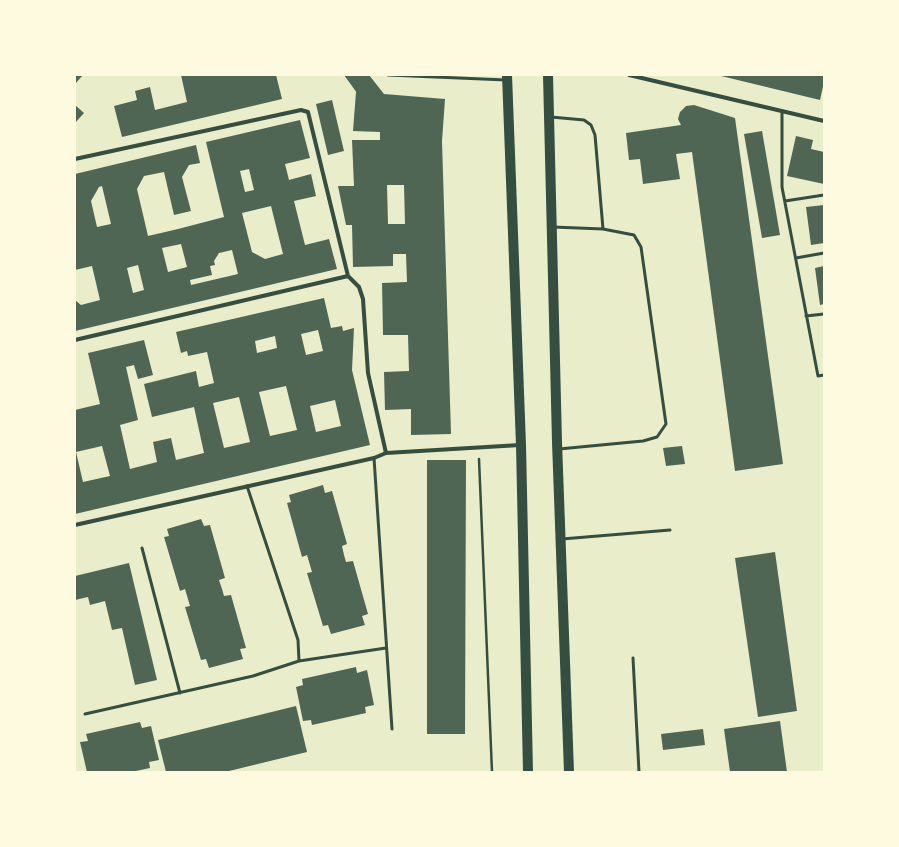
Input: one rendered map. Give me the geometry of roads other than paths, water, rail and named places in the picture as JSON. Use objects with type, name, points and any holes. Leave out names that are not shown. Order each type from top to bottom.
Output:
[{"type":"main road","points":[[548,75],[558,449],[569,772]]},
{"type":"main road","points":[[508,78],[521,445],[528,772]]},
{"type":"street","points":[[629,75],[824,121]]},
{"type":"street","points":[[75,159],[302,110],[308,112],[348,276],[358,287],[363,299],[368,373],[386,454]]},
{"type":"street","points":[[75,340],[348,276]]},
{"type":"street","points":[[75,525],[374,458],[386,454],[521,445]]},
{"type":"lane","points":[[388,75],[508,78]]},
{"type":"lane","points":[[782,111],[782,187],[818,376],[824,375]]},
{"type":"lane","points":[[549,117],[584,120],[591,125],[595,135],[603,229]]},
{"type":"lane","points":[[785,201],[824,196]]},
{"type":"lane","points":[[552,227],[603,229],[634,235],[641,247],[666,424],[657,437],[642,441],[558,449]]},
{"type":"lane","points":[[796,258],[824,253]]},
{"type":"lane","points":[[806,316],[824,314]]},
{"type":"lane","points":[[374,458],[392,729]]},
{"type":"lane","points":[[246,486],[298,640],[299,661]]},
{"type":"lane","points":[[561,539],[670,530]]},
{"type":"lane","points":[[142,548],[180,692]]},
{"type":"lane","points":[[85,714],[253,676],[299,661],[386,648]]},
{"type":"lane","points":[[633,658],[639,772]]}]
